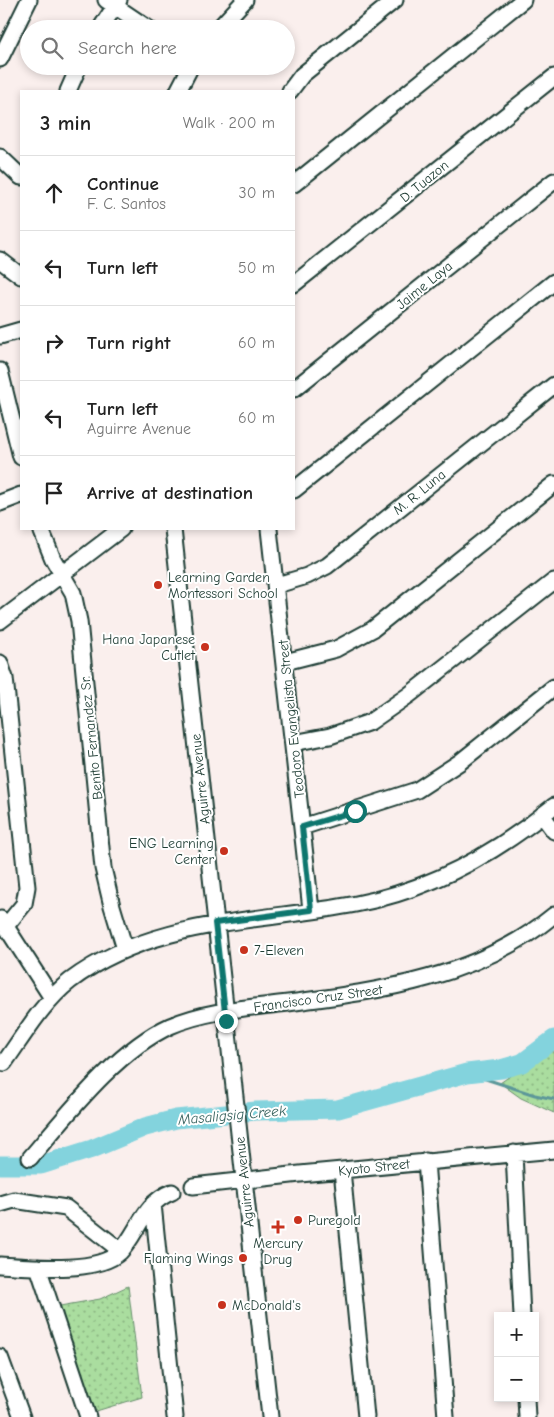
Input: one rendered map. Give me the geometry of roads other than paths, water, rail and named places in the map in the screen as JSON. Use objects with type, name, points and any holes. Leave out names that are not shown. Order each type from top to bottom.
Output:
[{"type":"street","points":[[0,59],[29,0]]},
{"type":"street","points":[[226,20],[245,0]]},
{"type":"street","points":[[291,90],[302,75],[395,0]]},
{"type":"street","points":[[295,183],[523,0]]},
{"type":"street","points":[[105,20],[114,2],[137,20]]},
{"type":"street","points":[[68,90],[75,75]]},
{"type":"street","points":[[179,90],[186,75]]},
{"type":"street","name":"D. Tuazon","points":[[295,283],[554,77]]},
{"type":"street","points":[[0,157],[20,176]]},
{"type":"street","name":"Jaime Laya","points":[[295,388],[554,181]]},
{"type":"street","points":[[0,260],[20,275]]},
{"type":"street","points":[[295,489],[554,282]]},
{"type":"street","points":[[0,336],[20,330]]},
{"type":"street","points":[[0,371],[5,414],[20,454]]},
{"type":"street","name":"M. R. Luna","points":[[277,585],[307,576],[327,566],[554,385]]},
{"type":"street","points":[[285,662],[336,649],[373,629],[554,484]]},
{"type":"street","points":[[0,503],[20,495]]},
{"type":"street","points":[[0,622],[120,530]]},
{"type":"street","name":"Aguirre Avenue","points":[[173,530],[270,1417]]},
{"type":"street","name":"Teodoro Evangelista Street","points":[[270,530],[311,910]]},
{"type":"street","name":"Benito Fernandez Sr.","points":[[42,532],[73,593],[79,621],[103,868],[125,949]]},
{"type":"street","points":[[293,743],[330,736],[370,722],[409,695],[554,581]]},
{"type":"street","points":[[0,663],[5,678],[7,753],[27,887],[24,904],[3,922],[52,998]]},
{"type":"street","points":[[302,827],[417,790],[460,762],[554,688]]},
{"type":"street","points":[[4,1063],[52,998],[71,981],[125,949],[161,936],[215,923],[356,904],[431,883],[497,849],[548,811],[554,831]]},
{"type":"street","name":"Francisco Cruz Street","points":[[30,1158],[102,1077],[122,1059],[168,1027],[197,1017],[225,1011],[344,996],[421,980],[468,966],[500,952],[532,933],[554,915]]},
{"type":"street","name":"Kyoto Street","points":[[193,1186],[426,1161],[554,1150]]},
{"type":"street","points":[[514,1153],[522,1312]]},
{"type":"street","points":[[426,1161],[446,1417]]},
{"type":"street","points":[[342,1170],[366,1417]]},
{"type":"street","points":[[0,1265],[38,1267],[95,1264],[112,1258],[121,1251],[153,1204],[172,1192]]},
{"type":"street","points":[[0,1204],[14,1200],[66,1208],[121,1251]]},
{"type":"street","points":[[153,1204],[175,1417]]},
{"type":"street","points":[[38,1267],[88,1417]]},
{"type":"street","points":[[0,1357],[22,1417]]},
{"type":"street","points":[[526,1402],[527,1417]]},
{"type":"waterway","name":"Masaligsig Creek","points":[[0,1165],[41,1165],[92,1149],[145,1127],[176,1119],[256,1111],[338,1109],[467,1073],[501,1069],[522,1063],[554,1039]]},
{"type":"waterway","name":"Masaligsig Creek","points":[[467,1073],[535,1095],[554,1099]]},
{"type":"place","name":"Learning Garden Montessori School","points":[[158,585]]},
{"type":"place","name":"Hana Japanese Cutlet","points":[[205,647]]},
{"type":"place","name":"ENG Learning Center","points":[[224,851]]},
{"type":"place","name":"7-Eleven","points":[[244,950]]},
{"type":"place","name":"Puregold","points":[[298,1220]]},
{"type":"place","name":"Mercury Drug","points":[[278,1227]]},
{"type":"place","name":"Flaming Wings","points":[[243,1258]]},
{"type":"place","name":"McDonald's","points":[[222,1305]]}]
